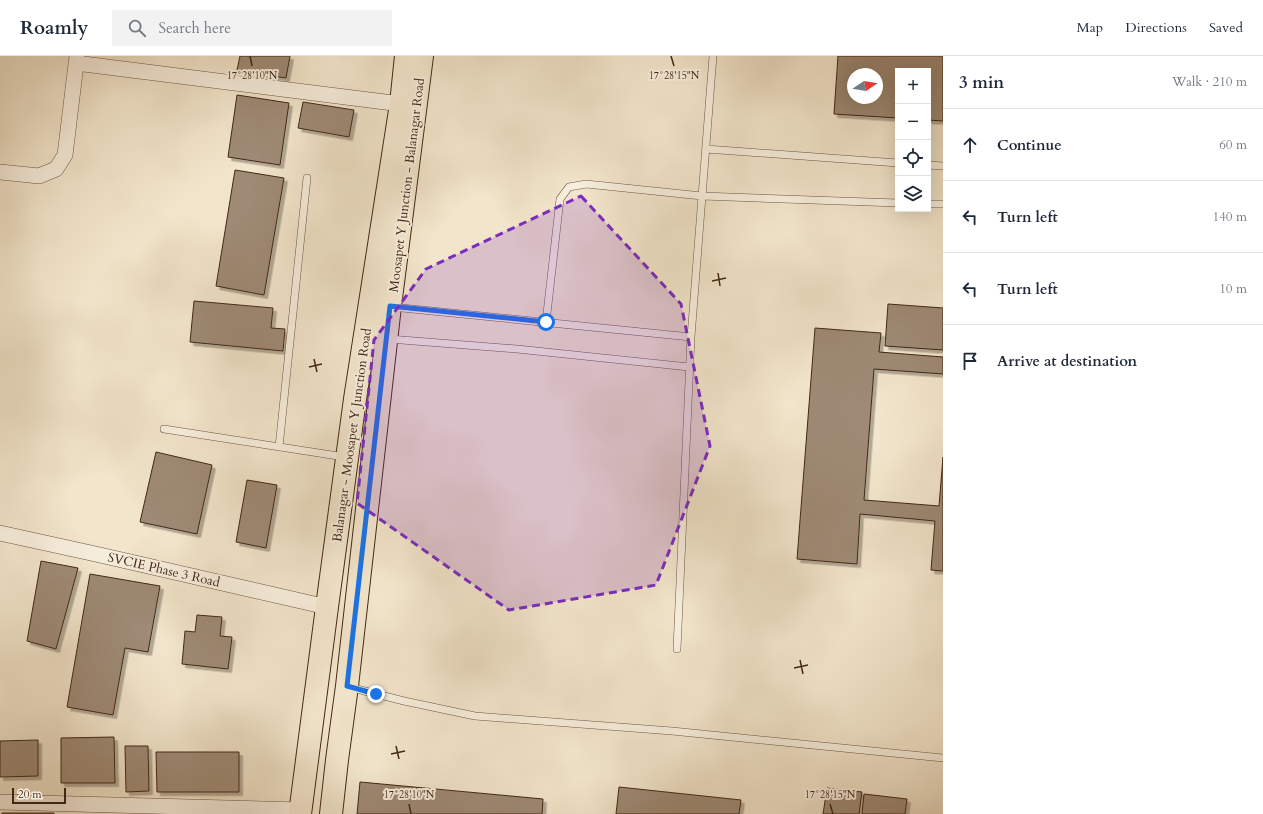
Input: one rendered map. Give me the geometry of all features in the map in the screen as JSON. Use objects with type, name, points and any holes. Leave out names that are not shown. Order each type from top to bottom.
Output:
[{"type":"main road","name":"Balanagar - Moosapet Y Junction Road","points":[[301,812],[347,458],[401,104],[406,56]]},
{"type":"main road","name":"Moosapet Y Junction - Balanagar Road","points":[[331,814],[336,760],[347,686],[390,306],[422,56]]},
{"type":"street","points":[[0,172],[39,176],[56,169],[65,155],[76,60],[401,104]]},
{"type":"street","name":"SVCIE Phase 3 Road","points":[[0,533],[327,607]]},
{"type":"street","points":[[0,802],[301,812]]},
{"type":"lane","points":[[677,649],[689,367],[713,56]]},
{"type":"lane","points":[[706,149],[895,163]]},
{"type":"lane","points":[[931,165],[943,166]]},
{"type":"lane","points":[[279,447],[307,178]]},
{"type":"lane","points":[[546,322],[560,199],[569,187],[586,184],[702,196],[895,203]]},
{"type":"lane","points":[[931,204],[943,204]]},
{"type":"lane","points":[[390,306],[691,337]]},
{"type":"lane","points":[[387,339],[517,349],[689,367]]},
{"type":"lane","points":[[164,429],[347,458]]},
{"type":"lane","points":[[347,686],[404,702],[475,716],[672,731],[943,758]]},
{"type":"highlighted area","points":[[581,196],[681,304],[710,446],[656,585],[509,610],[357,503],[374,340],[426,269]]},
{"type":"building","points":[[240,56],[290,56],[286,78],[237,70]]},
{"type":"building","points":[[838,56],[943,56],[943,121],[931,120],[931,68],[895,68],[895,118],[834,114]]},
{"type":"building","points":[[237,95],[289,103],[280,165],[228,157]]},
{"type":"building","points":[[303,102],[354,110],[349,137],[298,128]]},
{"type":"building","points":[[235,170],[284,178],[264,295],[216,286]]},
{"type":"building","points":[[194,301],[273,308],[271,328],[285,329],[283,351],[190,342]]},
{"type":"building","points":[[888,304],[943,308],[943,350],[885,346]]},
{"type":"building","points":[[815,328],[881,333],[879,352],[943,357],[943,374],[874,369],[864,500],[939,506],[943,457],[943,571],[931,570],[935,521],[860,514],[857,564],[797,559]]},
{"type":"building","points":[[156,452],[212,465],[197,534],[140,522]]},
{"type":"building","points":[[247,480],[277,485],[266,548],[236,542]]},
{"type":"building","points":[[41,561],[78,568],[56,649],[27,641]]},
{"type":"building","points":[[90,574],[160,586],[148,652],[125,648],[113,715],[67,707]]},
{"type":"building","points":[[197,615],[222,617],[220,636],[232,637],[228,669],[182,664],[185,631],[195,632]]},
{"type":"building","points":[[114,737],[115,783],[61,783],[61,738]]},
{"type":"building","points":[[38,740],[38,776],[0,777],[0,741]]},
{"type":"building","points":[[125,746],[148,746],[149,791],[126,792]]},
{"type":"building","points":[[156,752],[239,752],[239,792],[157,792]]},
{"type":"building","points":[[360,782],[543,799],[542,814],[357,814]]},
{"type":"building","points":[[619,787],[741,800],[739,814],[616,814]]},
{"type":"building","points":[[827,788],[862,792],[859,814],[823,814]]},
{"type":"building","points":[[864,794],[907,799],[905,814],[862,814]]},
{"type":"building","points":[[54,813],[54,814],[2,814]]},
{"type":"route","points":[[376,694],[347,686],[390,306],[546,322]]}]
